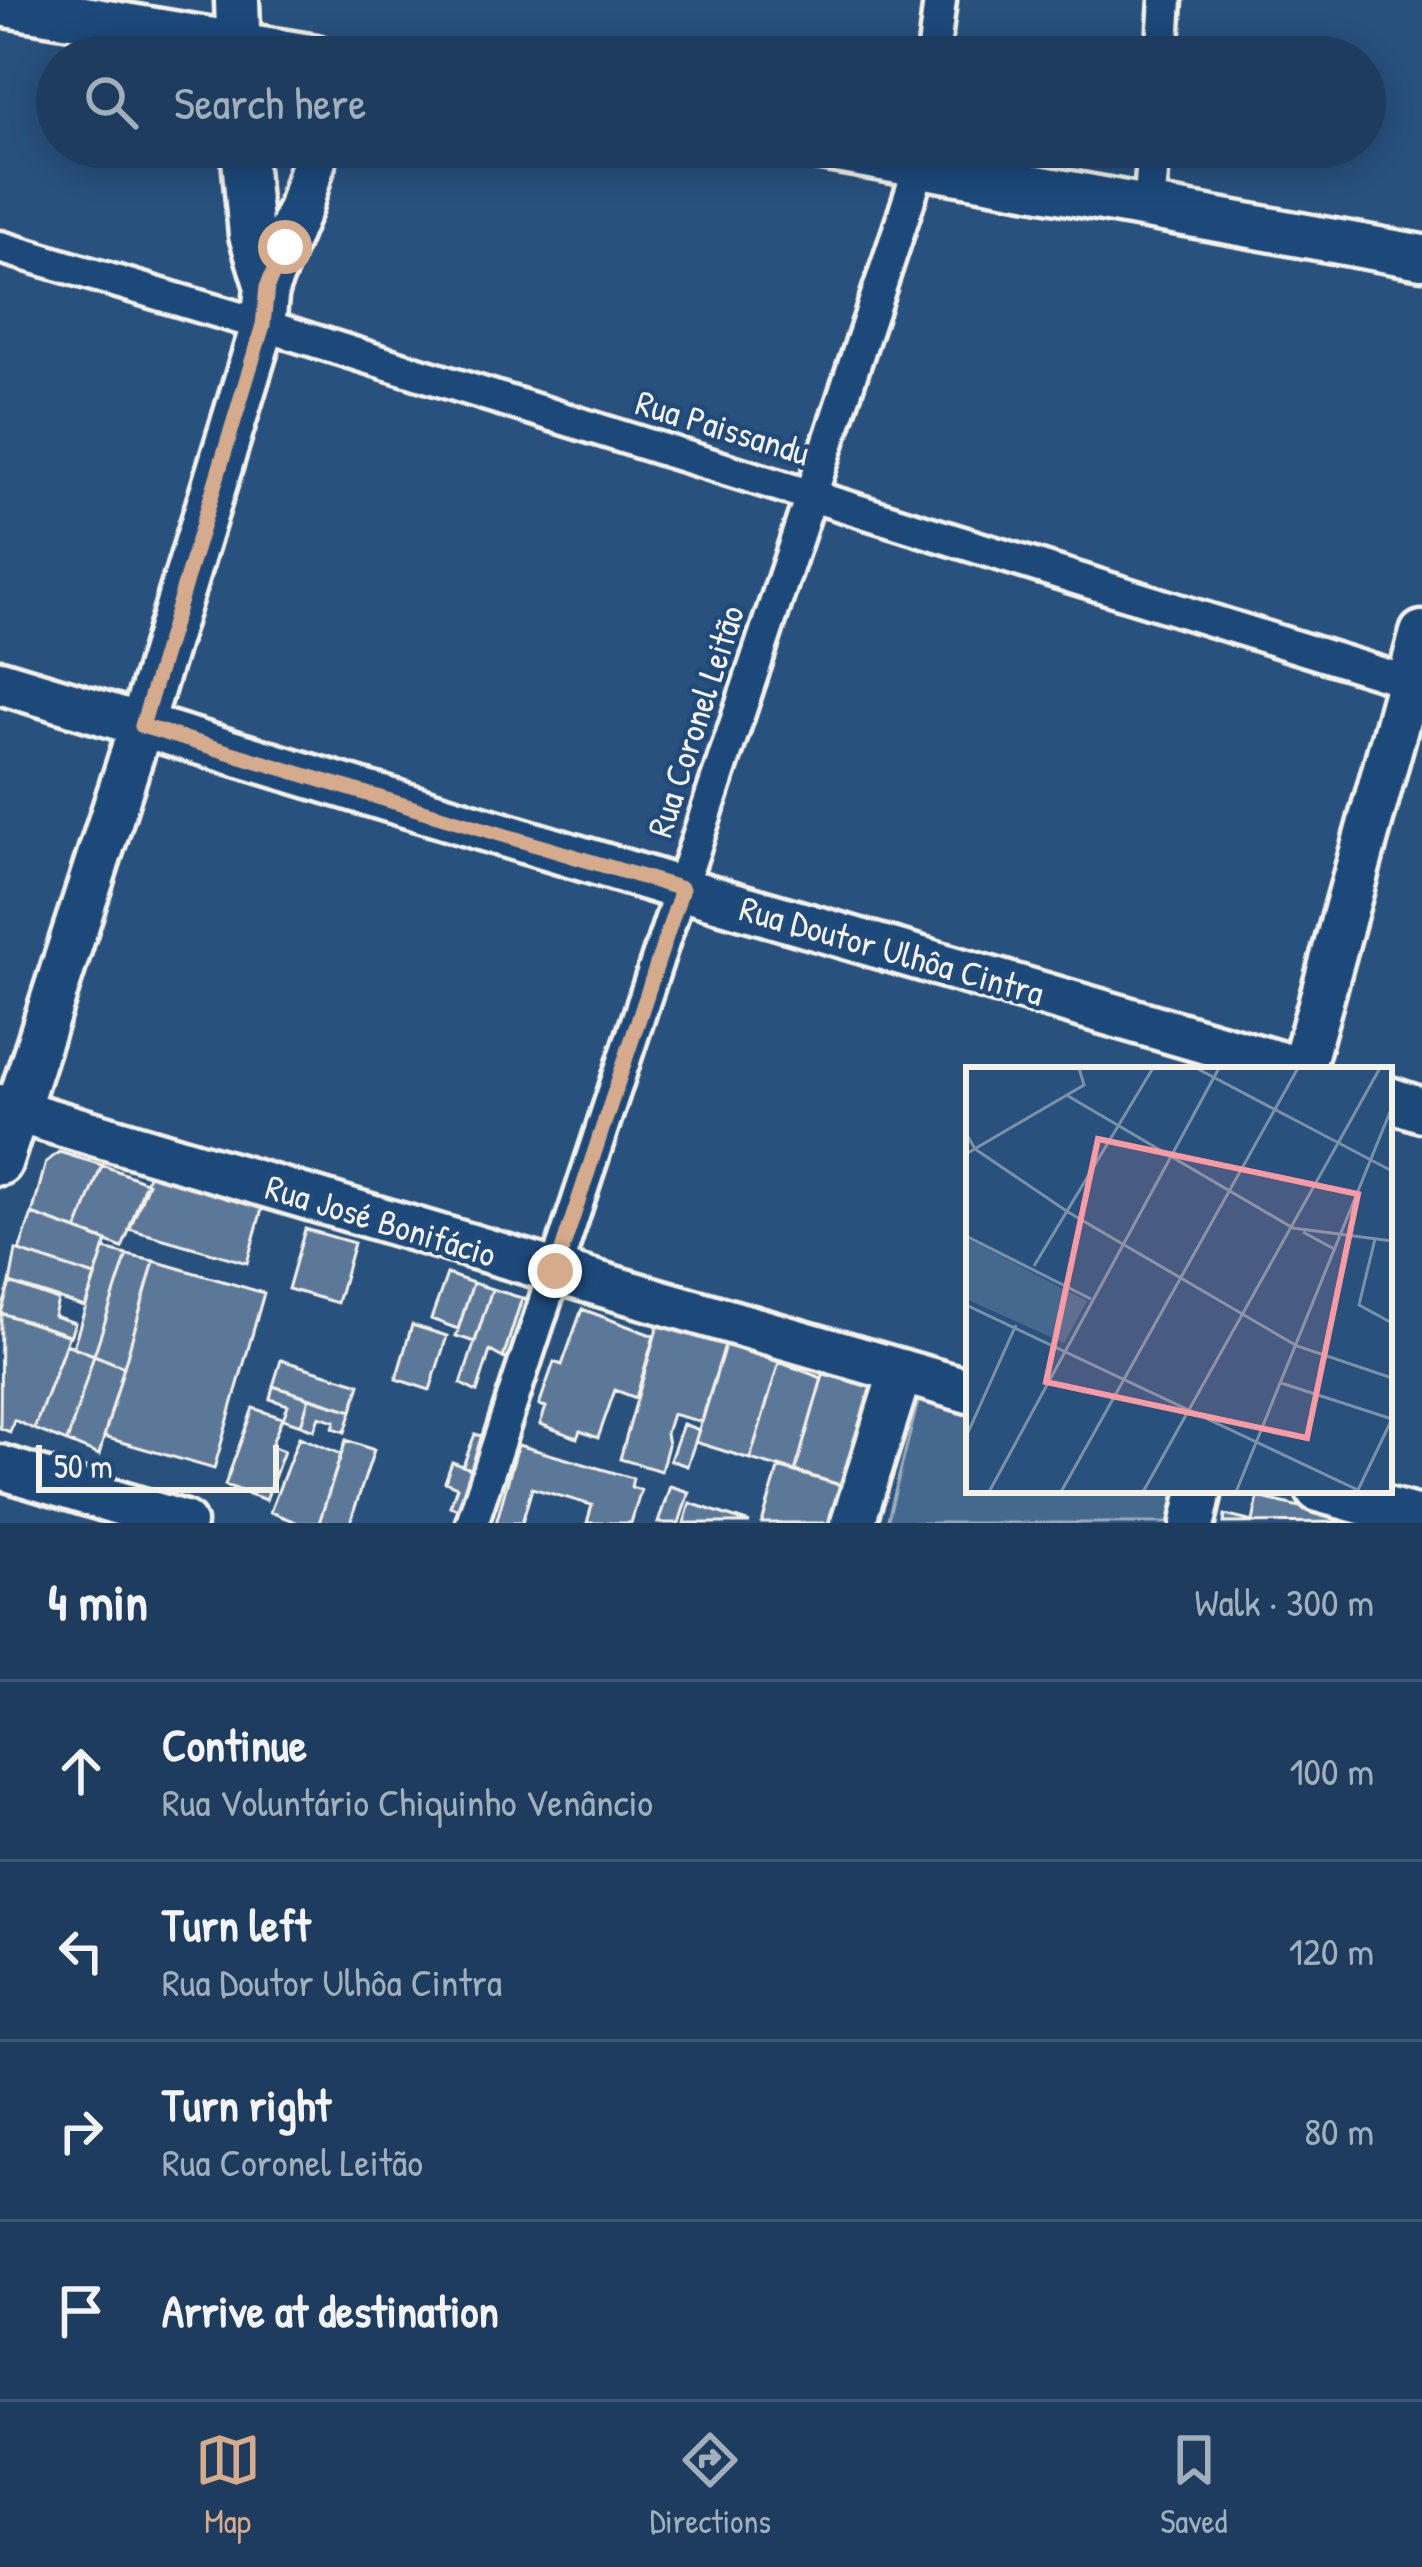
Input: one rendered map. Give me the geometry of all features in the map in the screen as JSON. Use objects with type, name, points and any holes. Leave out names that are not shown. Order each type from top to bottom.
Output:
[{"type":"street","points":[[237,0],[238,36]]},
{"type":"street","points":[[936,36],[940,0]]},
{"type":"street","points":[[1163,36],[1166,0]]},
{"type":"street","points":[[0,4],[166,36]]},
{"type":"street","points":[[245,168],[250,235],[265,306]]},
{"type":"street","points":[[0,1163],[8,1108],[142,726],[265,306],[312,168]]},
{"type":"street","name":"Rua Coronel Leitão","points":[[472,1523],[918,168]]},
{"type":"street","points":[[973,168],[1149,209],[1422,257]]},
{"type":"street","points":[[1149,209],[1152,168]]},
{"type":"street","name":"Rua Paissandu","points":[[0,247],[265,306],[809,495],[1416,684]]},
{"type":"street","points":[[1303,1067],[1416,684],[1422,633]]},
{"type":"street","name":"Rua Doutor Ulhôa Cintra","points":[[0,682],[1292,1067]]},
{"type":"street","points":[[1392,1100],[1422,1110]]},
{"type":"street","name":"Rua José Bonifácio","points":[[8,1108],[966,1389]]},
{"type":"street","points":[[853,1523],[902,1371]]},
{"type":"street","points":[[0,1467],[184,1523]]},
{"type":"street","points":[[1193,1523],[1200,1493]]},
{"type":"street","points":[[1329,1493],[1422,1519]]},
{"type":"shaded area","points":[[920,1394],[966,1408],[966,1493],[1175,1493],[1168,1523],[887,1523]]},
{"type":"building","points":[[59,1152],[102,1165],[77,1230],[32,1214],[46,1162]]},
{"type":"building","points":[[154,1159],[267,1191],[247,1263],[129,1229]]},
{"type":"building","points":[[102,1165],[148,1183],[122,1248],[77,1230]]},
{"type":"building","points":[[32,1214],[107,1241],[95,1276],[19,1251]]},
{"type":"building","points":[[305,1229],[354,1243],[337,1303],[288,1289]]},
{"type":"building","points":[[104,1249],[127,1255],[94,1355],[73,1347]]},
{"type":"building","points":[[16,1250],[95,1276],[85,1307],[10,1283]]},
{"type":"building","points":[[127,1255],[154,1261],[124,1367],[94,1355]]},
{"type":"building","points":[[154,1261],[264,1293],[214,1469],[104,1437]]},
{"type":"building","points":[[447,1274],[473,1283],[458,1329],[431,1319]]},
{"type":"building","points":[[10,1283],[58,1300],[54,1316],[75,1323],[70,1336],[1,1313]]},
{"type":"building","points":[[473,1283],[492,1289],[475,1342],[456,1336]]},
{"type":"building","points":[[492,1289],[522,1298],[503,1358],[490,1351],[477,1392],[461,1384]]},
{"type":"building","points":[[522,1298],[538,1302],[517,1363],[503,1358]]},
{"type":"building","points":[[582,1309],[654,1336],[636,1398],[615,1390],[598,1438],[580,1431],[577,1438],[540,1424],[546,1407],[539,1405],[554,1362],[562,1365]]},
{"type":"building","points":[[1,1313],[69,1335],[34,1429],[14,1420],[10,1432],[0,1428]]},
{"type":"building","points":[[412,1325],[447,1336],[430,1390],[396,1379]]},
{"type":"building","points":[[658,1325],[725,1345],[702,1422],[672,1414],[661,1471],[620,1459]]},
{"type":"building","points":[[66,1344],[94,1355],[67,1442],[34,1429]]},
{"type":"building","points":[[725,1345],[779,1362],[750,1459],[695,1442]]},
{"type":"building","points":[[94,1355],[124,1367],[99,1455],[67,1442]]},
{"type":"building","points":[[281,1360],[360,1384],[352,1411],[273,1386]]},
{"type":"building","points":[[779,1362],[822,1378],[795,1472],[750,1459]]},
{"type":"building","points":[[825,1368],[865,1378],[874,1393],[846,1487],[795,1472]]},
{"type":"building","points":[[273,1386],[309,1398],[301,1425],[283,1419],[288,1405],[270,1399]]},
{"type":"building","points":[[309,1398],[352,1411],[345,1432],[333,1428],[335,1421],[319,1416],[314,1430],[301,1425]]},
{"type":"building","points":[[253,1408],[282,1418],[271,1446],[284,1451],[266,1500],[225,1485]]},
{"type":"building","points":[[683,1424],[699,1430],[687,1466],[670,1460]]},
{"type":"building","points":[[475,1434],[491,1439],[479,1472],[463,1466]]},
{"type":"building","points":[[299,1437],[341,1454],[319,1523],[298,1523],[270,1512]]},
{"type":"building","points":[[346,1440],[374,1450],[350,1523],[319,1523]]},
{"type":"building","points":[[518,1445],[633,1478],[631,1487],[641,1490],[631,1523],[587,1523],[592,1505],[532,1488],[522,1523],[496,1523]]},
{"type":"building","points":[[452,1462],[479,1472],[464,1511],[450,1506],[457,1487],[445,1482]]},
{"type":"building","points":[[779,1466],[847,1487],[836,1523],[762,1523]]},
{"type":"building","points":[[670,1486],[689,1492],[679,1523],[658,1523]]},
{"type":"building","points":[[1258,1497],[1363,1522],[1224,1523],[1225,1515],[1253,1522]]},
{"type":"building","points":[[690,1503],[750,1523],[684,1523]]},
{"type":"route","points":[[285,247],[267,287],[263,325],[142,726],[682,889],[555,1271]]}]
